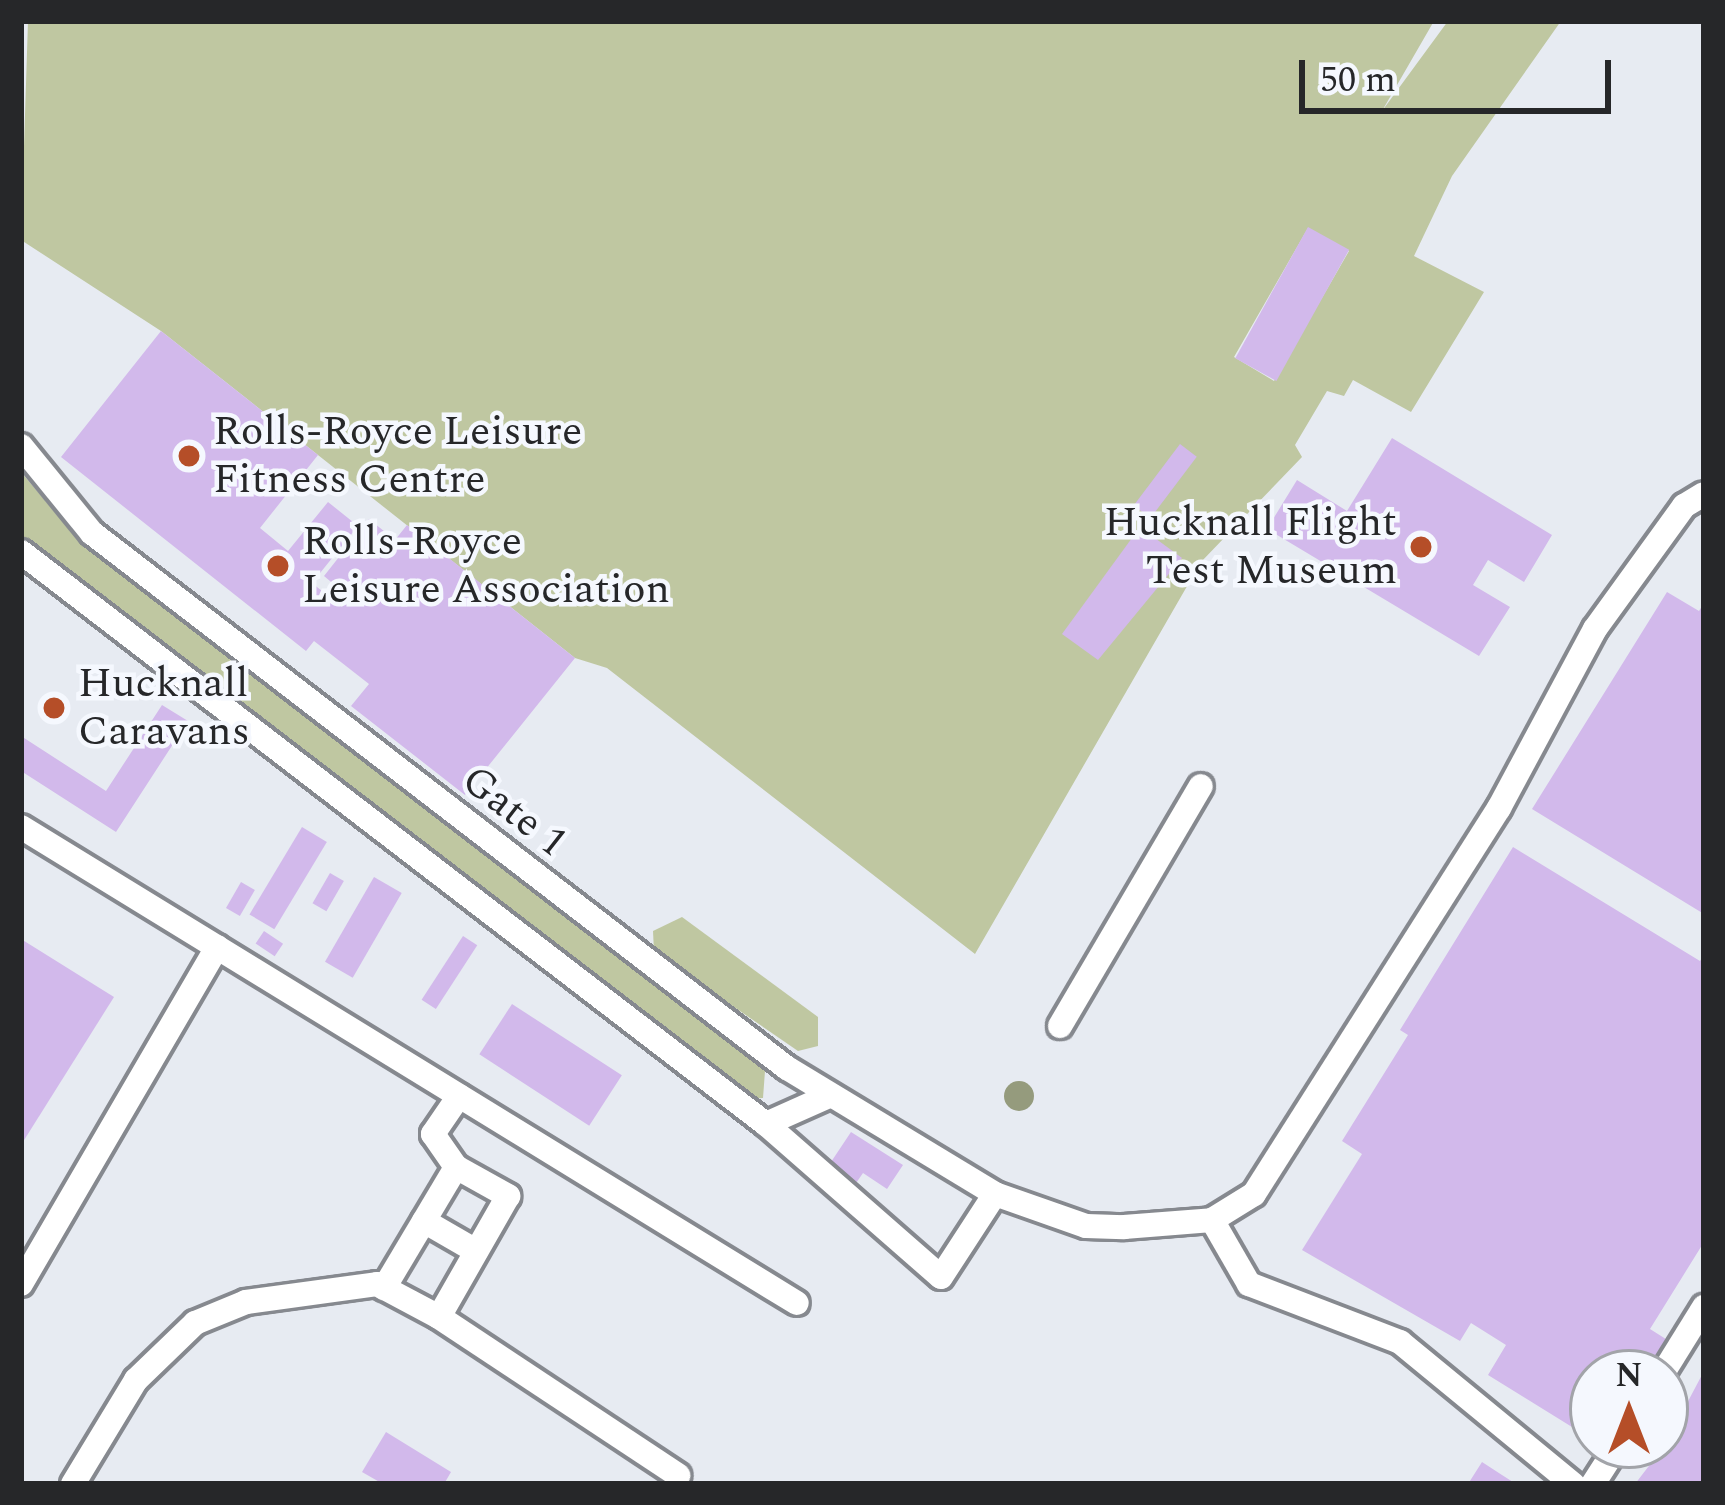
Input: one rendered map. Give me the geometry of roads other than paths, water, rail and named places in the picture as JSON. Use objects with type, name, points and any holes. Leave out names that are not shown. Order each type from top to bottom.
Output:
[{"type":"lane","name":"Gate 1","points":[[21,446],[92,533],[829,1096],[995,1195],[1086,1226],[1212,1220]]},
{"type":"lane","points":[[1573,1484],[1400,1342],[1250,1284],[1212,1220],[1254,1194],[1499,808],[1595,629],[1684,506],[1704,494]]},
{"type":"lane","points":[[21,552],[766,1124],[941,1277],[995,1195]]},
{"type":"lane","points":[[1060,1026],[1201,786]]},
{"type":"lane","points":[[21,827],[797,1303]]},
{"type":"lane","points":[[21,1284],[217,947]]},
{"type":"lane","points":[[439,1317],[508,1196],[456,1167],[433,1134],[459,1096]]},
{"type":"lane","points":[[766,1124],[829,1096]]},
{"type":"lane","points":[[384,1288],[456,1167]]},
{"type":"lane","points":[[424,1221],[476,1251]]},
{"type":"lane","points":[[74,1484],[136,1380],[195,1323],[247,1302],[384,1288],[439,1317],[679,1474]]},
{"type":"lane","points":[[1678,1349],[1704,1307]]},
{"type":"place","name":"Rolls-Royce Leisure Fitness Centre","points":[[189,456]]},
{"type":"place","name":"Hucknall Flight Test Museum","points":[[1421,547]]},
{"type":"place","name":"Rolls-Royce Leisure Association","points":[[278,566]]},
{"type":"place","name":"Hucknall Caravans","points":[[54,708]]}]
